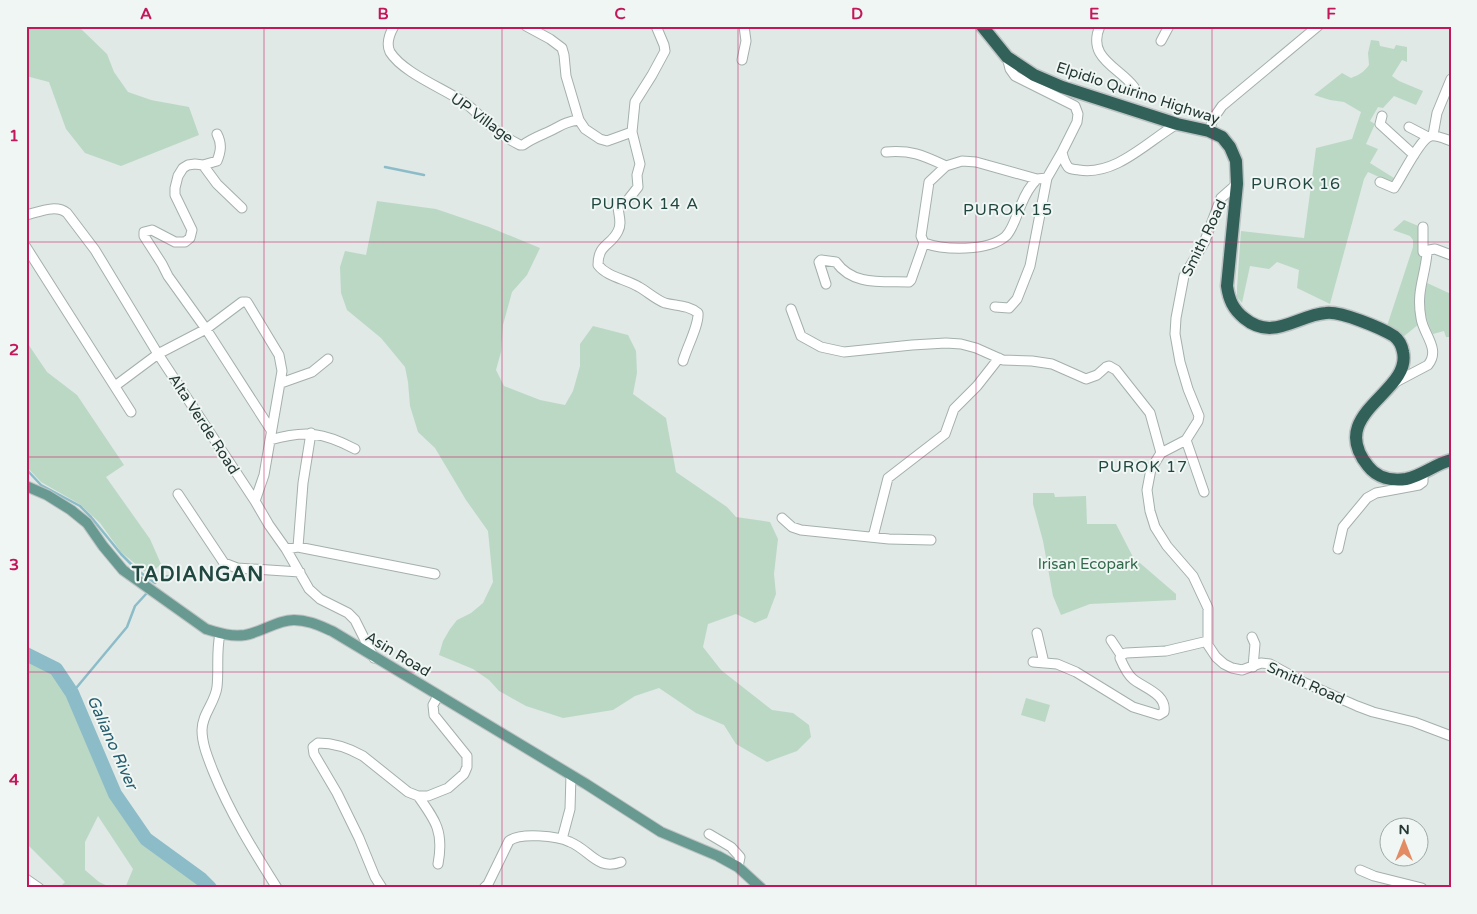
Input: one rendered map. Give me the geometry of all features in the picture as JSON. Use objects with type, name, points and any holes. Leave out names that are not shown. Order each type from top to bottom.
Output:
[{"type":"highway","name":"Elpidio Quirino Highway","points":[[982,26],[1007,57],[1034,75],[1062,87],[1177,124],[1209,131],[1222,138],[1230,146],[1236,161],[1237,184],[1227,286],[1228,298],[1234,310],[1250,323],[1264,327],[1283,326],[1325,313],[1339,313],[1395,337],[1403,349],[1404,363],[1392,384],[1367,410],[1357,431],[1358,447],[1368,466],[1383,478],[1393,480],[1413,477],[1442,462],[1451,460]]},
{"type":"main road","name":"Asin Road","points":[[26,486],[47,494],[71,510],[87,524],[102,546],[123,570],[206,629],[220,634],[246,634],[290,620],[305,621],[332,631],[571,775],[661,832],[738,866],[761,888]]},
{"type":"street","name":"UP Village","points":[[394,26],[388,46],[398,60],[419,77],[466,104],[492,128],[520,145],[566,122],[579,120]]},
{"type":"street","points":[[526,26],[562,48],[566,76],[579,120],[585,129],[600,139],[607,141],[632,132]]},
{"type":"street","points":[[656,26],[665,51],[635,102],[632,132],[640,164],[637,175],[638,187],[627,201],[618,203],[620,220],[618,232],[600,250],[598,265],[603,270],[633,284],[657,299],[688,307],[698,313],[699,320],[687,348],[684,361]]},
{"type":"street","points":[[742,60],[746,41],[744,26]]},
{"type":"street","points":[[1100,26],[1097,48],[1103,58],[1128,79],[1134,87]]},
{"type":"street","points":[[1162,42],[1169,26]]},
{"type":"street","points":[[1209,131],[1213,119],[1222,106],[1318,26]]},
{"type":"street","points":[[924,243],[933,246],[962,249],[987,244],[1006,236],[1022,203],[1062,152],[1076,122],[1078,114],[1075,106],[1015,76],[1010,69],[1007,57]]},
{"type":"street","points":[[1380,182],[1394,188],[1421,143],[1430,136],[1451,79]]},
{"type":"street","points":[[1382,116],[1380,124],[1414,155]]},
{"type":"street","points":[[1062,152],[1071,169],[1087,171],[1105,168],[1122,161],[1177,124]]},
{"type":"street","points":[[1409,127],[1430,136],[1451,141]]},
{"type":"street","points":[[218,134],[222,144],[217,161],[203,166],[195,164],[183,168],[178,176],[175,188],[177,201],[192,230],[190,238],[181,242],[175,242],[152,230],[144,232],[144,236],[168,276],[206,329],[271,430]]},
{"type":"street","points":[[886,152],[905,151],[921,155],[946,166]]},
{"type":"street","points":[[826,284],[819,262],[821,260],[836,262],[841,269],[862,281],[909,282],[924,243],[921,236],[929,182],[946,166],[962,161],[976,162],[1042,178]]},
{"type":"street","points":[[203,166],[217,184],[242,208]]},
{"type":"street","points":[[995,307],[1009,308],[1017,299],[1030,266],[1042,178]]},
{"type":"street","name":"Smith Road","points":[[1186,440],[1196,427],[1199,416],[1188,390],[1176,341],[1176,318],[1184,276],[1204,243],[1221,198],[1237,184]]},
{"type":"street","name":"Alta Verde Road","points":[[26,215],[56,209],[67,213],[95,250],[158,354],[255,501],[268,525],[286,549],[309,589],[315,595],[348,613],[355,620],[374,658]]},
{"type":"street","points":[[1423,227],[1424,252],[1427,253]]},
{"type":"street","points":[[26,247],[131,412]]},
{"type":"street","points":[[1392,384],[1432,360],[1431,342],[1421,320],[1419,305],[1420,289],[1427,253],[1432,249],[1436,249],[1451,255]]},
{"type":"street","points":[[115,386],[158,354],[206,329],[242,302],[248,302],[282,362],[281,383],[264,475],[255,501]]},
{"type":"street","points":[[791,310],[801,336],[832,350],[853,352],[946,343],[976,348],[1010,361],[1032,361],[1052,364],[1086,378],[1097,375],[1106,367],[1112,367],[1150,413],[1161,453]]},
{"type":"street","points":[[874,537],[886,482],[890,476],[928,449],[945,434],[954,409],[977,386],[998,358]]},
{"type":"street","points":[[281,383],[312,372],[328,359]]},
{"type":"street","points":[[270,440],[311,433],[324,435],[355,450]]},
{"type":"street","points":[[298,547],[303,483],[311,433]]},
{"type":"street","points":[[1121,655],[1126,653],[1166,651],[1208,641],[1210,620],[1208,608],[1193,576],[1160,536],[1150,511],[1147,490],[1149,478],[1161,453],[1186,440],[1204,492]]},
{"type":"street","points":[[1338,549],[1343,527],[1367,498],[1376,494],[1419,485],[1423,482],[1423,473]]},
{"type":"street","points":[[178,494],[224,563],[237,568],[300,572]]},
{"type":"street","points":[[782,518],[801,530],[889,539],[931,540]]},
{"type":"street","points":[[286,549],[298,547],[436,574]]},
{"type":"street","points":[[1037,633],[1044,663]]},
{"type":"street","points":[[220,634],[217,687],[203,721],[203,739],[208,757],[230,809],[277,888]]},
{"type":"street","points":[[1252,637],[1255,644],[1253,667]]},
{"type":"street","points":[[1033,662],[1057,664],[1076,672],[1132,707],[1159,715],[1162,714],[1165,710],[1163,703],[1154,692],[1132,679],[1121,661],[1121,655],[1111,640]]},
{"type":"street","name":"Smith Road","points":[[1208,641],[1211,650],[1224,664],[1236,669],[1253,667],[1262,663],[1270,664],[1302,682],[1357,706],[1414,722],[1451,736]]},
{"type":"street","points":[[382,888],[375,878],[359,838],[337,793],[314,754],[313,747],[318,743],[324,743],[355,751],[408,792],[418,796],[428,796],[448,788],[464,774],[467,767],[467,756],[434,715],[433,705],[438,696]]},
{"type":"street","points":[[562,839],[570,809],[571,775]]},
{"type":"street","points":[[418,796],[438,824],[441,848],[438,864]]},
{"type":"street","points":[[709,834],[735,850],[740,857],[738,866]]},
{"type":"street","points":[[484,888],[514,837],[534,836],[562,839],[576,845],[604,864],[613,865],[621,862]]},
{"type":"street","points":[[1360,870],[1374,876],[1422,888]]},
{"type":"street","points":[[26,879],[39,888]]},
{"type":"green space","points":[[26,26],[78,26],[107,54],[114,72],[128,92],[151,100],[189,107],[199,135],[121,166],[85,153],[66,129],[49,82],[26,76]]},
{"type":"green space","points":[[1371,40],[1379,41],[1380,46],[1394,49],[1396,45],[1407,47],[1407,62],[1402,60],[1392,76],[1423,91],[1416,105],[1394,96],[1383,108],[1378,107],[1370,121],[1375,124],[1366,144],[1378,149],[1370,163],[1394,178],[1392,183],[1368,172],[1364,179],[1330,304],[1297,288],[1299,270],[1277,262],[1269,269],[1250,266],[1242,303],[1237,297],[1241,231],[1304,238],[1316,148],[1352,139],[1361,112],[1344,102],[1314,95],[1342,73],[1351,78],[1365,70],[1369,65],[1368,53]]},
{"type":"green space","points":[[377,201],[436,209],[489,227],[540,248],[527,275],[512,292],[503,325],[501,352],[496,370],[504,386],[540,400],[565,405],[573,391],[580,366],[580,344],[593,326],[628,335],[636,351],[637,373],[633,394],[666,418],[676,472],[727,507],[736,517],[770,522],[778,539],[774,574],[776,594],[767,618],[755,623],[736,614],[708,624],[703,647],[721,670],[772,710],[793,713],[809,725],[811,737],[797,751],[767,762],[736,744],[724,725],[696,713],[659,688],[635,696],[613,710],[563,718],[526,706],[499,691],[489,680],[473,669],[439,655],[443,641],[450,629],[457,620],[471,613],[483,603],[493,582],[488,531],[466,500],[435,448],[418,432],[410,406],[405,367],[381,338],[347,310],[341,293],[340,267],[345,251],[366,255]]},
{"type":"green space","points":[[1404,220],[1421,227],[1421,264],[1415,292],[1419,324],[1403,337],[1387,326],[1413,247],[1413,240],[1410,236],[1393,230]]},
{"type":"green space","points":[[1425,282],[1451,294],[1451,337],[1446,337],[1444,331],[1433,334],[1424,309]]},
{"type":"green space","points":[[26,341],[47,372],[77,395],[124,465],[106,477],[150,539],[161,564],[149,575],[121,552],[100,523],[81,505],[41,482],[26,466]]},
{"type":"green space","name":"Irisan Ecopark","points":[[1033,493],[1054,493],[1055,497],[1086,496],[1087,524],[1116,524],[1133,557],[1176,594],[1176,600],[1090,604],[1061,615],[1053,596],[1043,541],[1033,504]]},
{"type":"green space","points":[[26,654],[56,669],[72,693],[115,794],[146,839],[201,879],[210,888],[125,888],[133,869],[98,816],[85,842],[85,870],[99,882],[112,888],[59,888],[65,882],[26,843]]},
{"type":"green space","points":[[1026,698],[1050,705],[1045,722],[1021,715]]},
{"type":"waterway","points":[[385,167],[424,175]]},
{"type":"waterway","points":[[26,469],[41,485],[80,506],[137,570],[155,583],[162,577],[172,576]]},
{"type":"waterway","points":[[72,693],[127,627],[135,606],[146,594]]},
{"type":"waterway","name":"Galiano River","points":[[26,654],[56,669],[72,693],[115,794],[146,839],[201,879],[210,888]]},
{"type":"district","name":"PUROK 16","points":[[1296,183]]},
{"type":"district","name":"PUROK 14 A","points":[[645,203]]},
{"type":"district","name":"PUROK 15","points":[[1008,209]]},
{"type":"district","name":"PUROK 17","points":[[1143,466]]},
{"type":"district","name":"TADIANGAN","points":[[198,574]]}]
